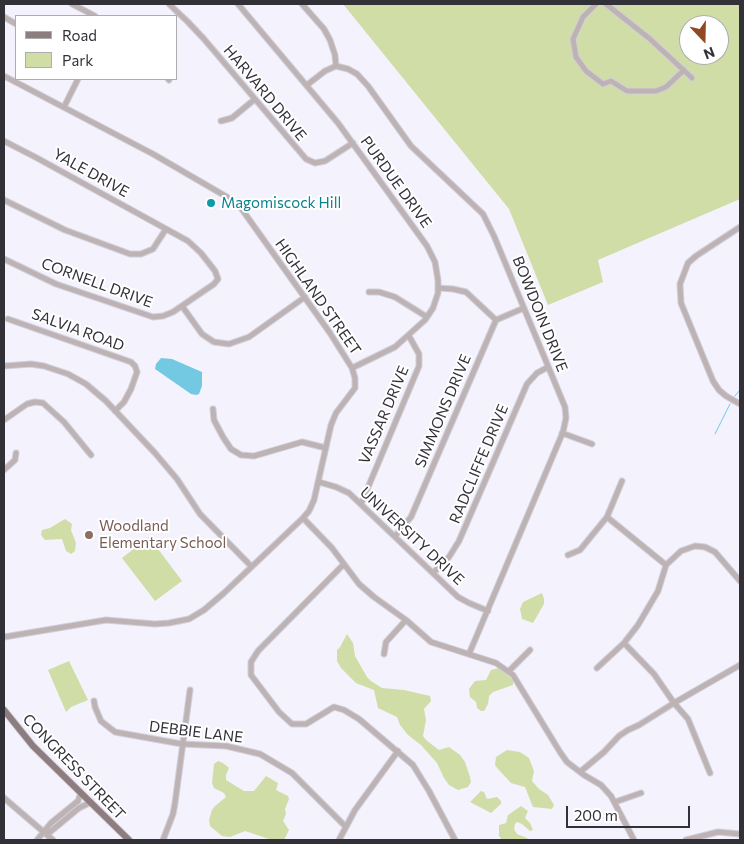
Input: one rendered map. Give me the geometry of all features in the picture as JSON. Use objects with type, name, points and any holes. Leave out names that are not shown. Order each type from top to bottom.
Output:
[{"type":"main road","name":"CONGRESS STREET","points":[[4,710],[33,746],[130,840]]},
{"type":"street","points":[[72,4],[93,15]]},
{"type":"street","name":"HARVARD DRIVE","points":[[169,4],[188,22],[309,161],[315,163],[325,161],[353,143]]},
{"type":"street","name":"PURDUE DRIVE","points":[[238,4],[307,85],[353,143],[427,246],[436,267],[438,288],[434,305],[427,317],[409,336],[392,349],[352,368]]},
{"type":"street","points":[[302,4],[329,38],[335,55],[336,66],[325,70],[307,85]]},
{"type":"street","points":[[596,4],[583,17],[573,39],[576,57],[586,71],[603,84],[611,80],[627,92],[656,92],[666,87],[684,70]]},
{"type":"street","points":[[606,4],[650,39],[692,78]]},
{"type":"street","points":[[4,17],[15,23]]},
{"type":"street","name":"BOWDOIN DRIVE","points":[[336,66],[350,70],[361,78],[409,143],[483,214],[494,236],[565,410],[566,418],[562,433],[470,654]]},
{"type":"street","name":"HIGHLAND STREET","points":[[4,76],[133,143],[232,200],[249,220],[305,297],[352,368],[356,378],[355,388],[335,415],[313,504],[303,518],[204,610],[189,619],[155,624],[106,620],[4,637]]},
{"type":"street","points":[[64,107],[78,80]]},
{"type":"street","points":[[221,121],[232,118],[255,99]]},
{"type":"street","name":"YALE DRIVE","points":[[4,141],[166,229]]},
{"type":"street","points":[[4,200],[64,230],[130,254],[141,254],[149,251],[158,242],[166,229]]},
{"type":"street","points":[[740,228],[688,263],[680,284],[681,303],[713,381],[726,396],[740,404]]},
{"type":"street","name":"CORNELL DRIVE","points":[[4,259],[56,284],[147,316],[163,316],[182,306],[214,284],[218,277],[198,249],[166,229]]},
{"type":"street","points":[[438,288],[456,289],[466,292],[496,320],[524,308]]},
{"type":"street","points":[[369,292],[395,297],[427,317]]},
{"type":"street","points":[[182,306],[200,331],[208,338],[218,343],[229,344],[250,337],[305,297]]},
{"type":"street","name":"SALVIA ROAD","points":[[8,319],[131,362],[137,368],[136,378],[124,402],[115,411]]},
{"type":"street","name":"SIMMONS DRIVE","points":[[395,536],[411,517],[496,320]]},
{"type":"street","name":"VASSAR DRIVE","points":[[361,504],[419,366],[419,354],[409,336]]},
{"type":"street","points":[[4,366],[38,365],[68,374],[86,384],[106,401],[174,475],[200,514],[251,566]]},
{"type":"street","name":"RADCLIFFE DRIVE","points":[[433,573],[449,557],[460,541],[528,382],[537,373],[548,367]]},
{"type":"street","points":[[4,420],[26,404],[43,403],[64,422],[91,455]]},
{"type":"street","points":[[213,409],[214,420],[223,438],[232,449],[241,455],[254,456],[302,442],[326,448]]},
{"type":"street","points":[[562,433],[592,444]]},
{"type":"street","points":[[4,470],[14,460],[16,454]]},
{"type":"street","points":[[568,555],[580,550],[607,517],[622,481]]},
{"type":"street","name":"UNIVERSITY DRIVE","points":[[319,482],[346,491],[461,599],[488,611]]},
{"type":"street","points":[[607,517],[666,565]]},
{"type":"street","points":[[303,518],[332,548],[359,584],[431,642],[496,663],[509,671],[517,679],[560,752],[568,762],[601,785],[615,802],[634,840]]},
{"type":"street","points":[[597,668],[624,643],[638,625],[658,591],[666,565],[681,551],[688,548],[706,547],[715,552],[740,581]]},
{"type":"street","points":[[344,564],[258,651],[251,662],[251,675],[279,712],[290,723],[306,724],[330,709],[339,708],[359,720],[398,751],[421,777],[455,840]]},
{"type":"street","points":[[384,654],[386,642],[406,620]]},
{"type":"street","points":[[624,643],[654,674],[674,703],[688,719],[710,773]]},
{"type":"street","points":[[509,671],[530,650]]},
{"type":"street","points":[[580,772],[604,752],[619,736],[740,665]]},
{"type":"street","points":[[163,840],[174,814],[190,690]]},
{"type":"street","name":"DEBBIE LANE","points":[[94,701],[101,721],[114,732],[182,744],[226,746],[260,754],[292,773],[346,827]]},
{"type":"street","points":[[339,840],[355,810],[398,751]]},
{"type":"street","points":[[37,840],[50,824],[78,801],[81,793]]},
{"type":"street","points":[[615,802],[641,793]]},
{"type":"street","points":[[4,798],[53,840]]},
{"type":"street","points":[[44,832],[50,832],[79,808],[91,802]]},
{"type":"street","points":[[686,840],[718,832],[740,834]]},
{"type":"green space","points":[[343,4],[740,4],[740,199],[598,260],[603,282],[548,305],[509,209]]},
{"type":"green space","points":[[65,519],[72,524],[71,530],[76,543],[75,551],[71,554],[66,551],[62,539],[45,540],[41,535],[42,530],[50,528]]},
{"type":"green space","points":[[149,537],[182,581],[155,601],[122,558]]},
{"type":"green space","points":[[542,593],[544,604],[533,623],[522,619],[520,609],[523,602]]},
{"type":"green space","points":[[347,634],[353,643],[355,656],[371,681],[382,688],[404,690],[430,696],[431,701],[424,709],[426,720],[423,736],[439,750],[449,747],[460,755],[465,762],[470,777],[471,782],[468,787],[458,790],[449,785],[437,763],[421,745],[408,735],[400,725],[397,717],[378,708],[374,690],[356,683],[341,668],[337,661],[337,650]]},
{"type":"green space","points":[[69,661],[88,700],[71,707],[66,712],[48,670]]},
{"type":"green space","points":[[499,668],[513,680],[513,685],[493,692],[489,696],[488,704],[484,711],[481,711],[477,708],[476,702],[470,697],[469,689],[475,681],[486,680],[491,670]]},
{"type":"green space","points":[[507,750],[520,752],[529,758],[534,771],[532,781],[548,795],[554,805],[552,809],[533,807],[525,787],[511,783],[498,769],[495,765],[496,757]]},
{"type":"green space","points":[[218,761],[229,768],[226,780],[244,791],[254,791],[266,776],[278,783],[276,790],[288,796],[289,799],[283,821],[289,830],[284,840],[272,840],[245,831],[230,837],[222,836],[210,826],[209,820],[212,810],[226,797],[224,793],[214,788],[212,783],[214,764]]},
{"type":"green space","points":[[481,791],[484,792],[487,799],[497,797],[501,801],[501,804],[491,813],[470,802]]},
{"type":"green space","points":[[521,806],[528,811],[525,818],[533,830],[530,831],[517,822],[514,829],[517,834],[529,840],[502,840],[499,836],[499,825],[506,823],[508,815]]},
{"type":"water","points":[[161,358],[172,359],[202,372],[202,386],[199,394],[191,394],[155,369],[156,364]]},
{"type":"waterway","points":[[735,396],[740,390]]},
{"type":"waterway","points":[[715,434],[730,404]]},
{"type":"place","name":"Magomiscock Hill","points":[[211,203]]},
{"type":"place","name":"Woodland Elementary School","points":[[89,535]]}]
